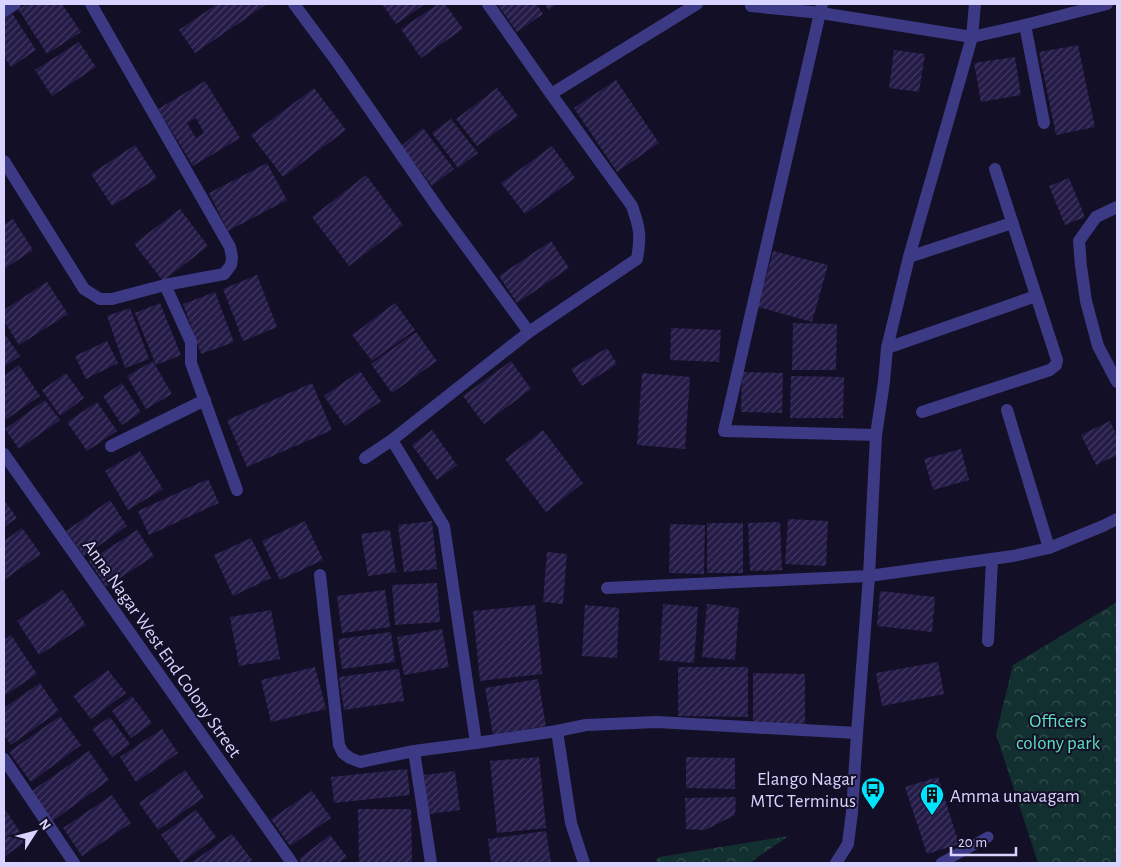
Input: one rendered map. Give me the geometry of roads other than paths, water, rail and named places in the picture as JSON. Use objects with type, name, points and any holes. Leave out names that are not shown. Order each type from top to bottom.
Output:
[{"type":"street","points":[[4,11],[15,4]]},
{"type":"street","points":[[4,161],[84,289],[100,299],[112,299],[164,285],[224,274],[231,265],[230,247],[92,4]]},
{"type":"street","points":[[294,4],[337,62],[438,208],[530,332]]},
{"type":"street","points":[[365,458],[392,440],[530,332],[637,259],[640,239],[639,224],[632,206],[488,4]]},
{"type":"street","points":[[551,94],[697,4]]},
{"type":"street","points":[[836,863],[848,844],[852,812],[869,576],[876,435],[887,348],[909,258],[972,37],[975,4]]},
{"type":"street","points":[[751,6],[822,8],[972,37],[1107,4]]},
{"type":"street","points":[[822,8],[724,431],[876,435]]},
{"type":"street","points":[[1025,25],[1044,123]]},
{"type":"street","points":[[922,412],[1050,370],[1056,365],[1056,354],[995,169]]},
{"type":"street","points":[[1117,207],[1096,217],[1079,241],[1086,301],[1095,337],[1117,382]]},
{"type":"street","points":[[909,258],[1012,223]]},
{"type":"street","points":[[164,285],[191,342],[192,364],[237,490]]},
{"type":"street","points":[[887,348],[1036,296]]},
{"type":"street","points":[[111,446],[205,400]]},
{"type":"street","points":[[1007,410],[1049,548]]},
{"type":"street","points":[[392,440],[444,526],[476,743]]},
{"type":"street","name":"Anna Nagar West End Colony Street","points":[[4,454],[292,863]]},
{"type":"street","points":[[607,588],[869,576],[1013,556],[1049,548],[1117,519]]},
{"type":"street","points":[[988,641],[992,559]]},
{"type":"street","points":[[320,575],[339,745],[343,753],[360,762],[586,725],[657,722],[857,733]]},
{"type":"street","points":[[557,731],[571,823],[584,863]]},
{"type":"street","points":[[414,752],[431,863]]},
{"type":"street","points":[[4,759],[74,863]]},
{"type":"lane","points":[[941,863],[988,836]]},
{"type":"place","name":"Elango Nagar MTC Terminus","points":[[873,810]]},
{"type":"place","name":"Amma unavagam","points":[[932,816]]},
{"type":"park label","name":"Officers colony park","points":[[1058,731]]}]
